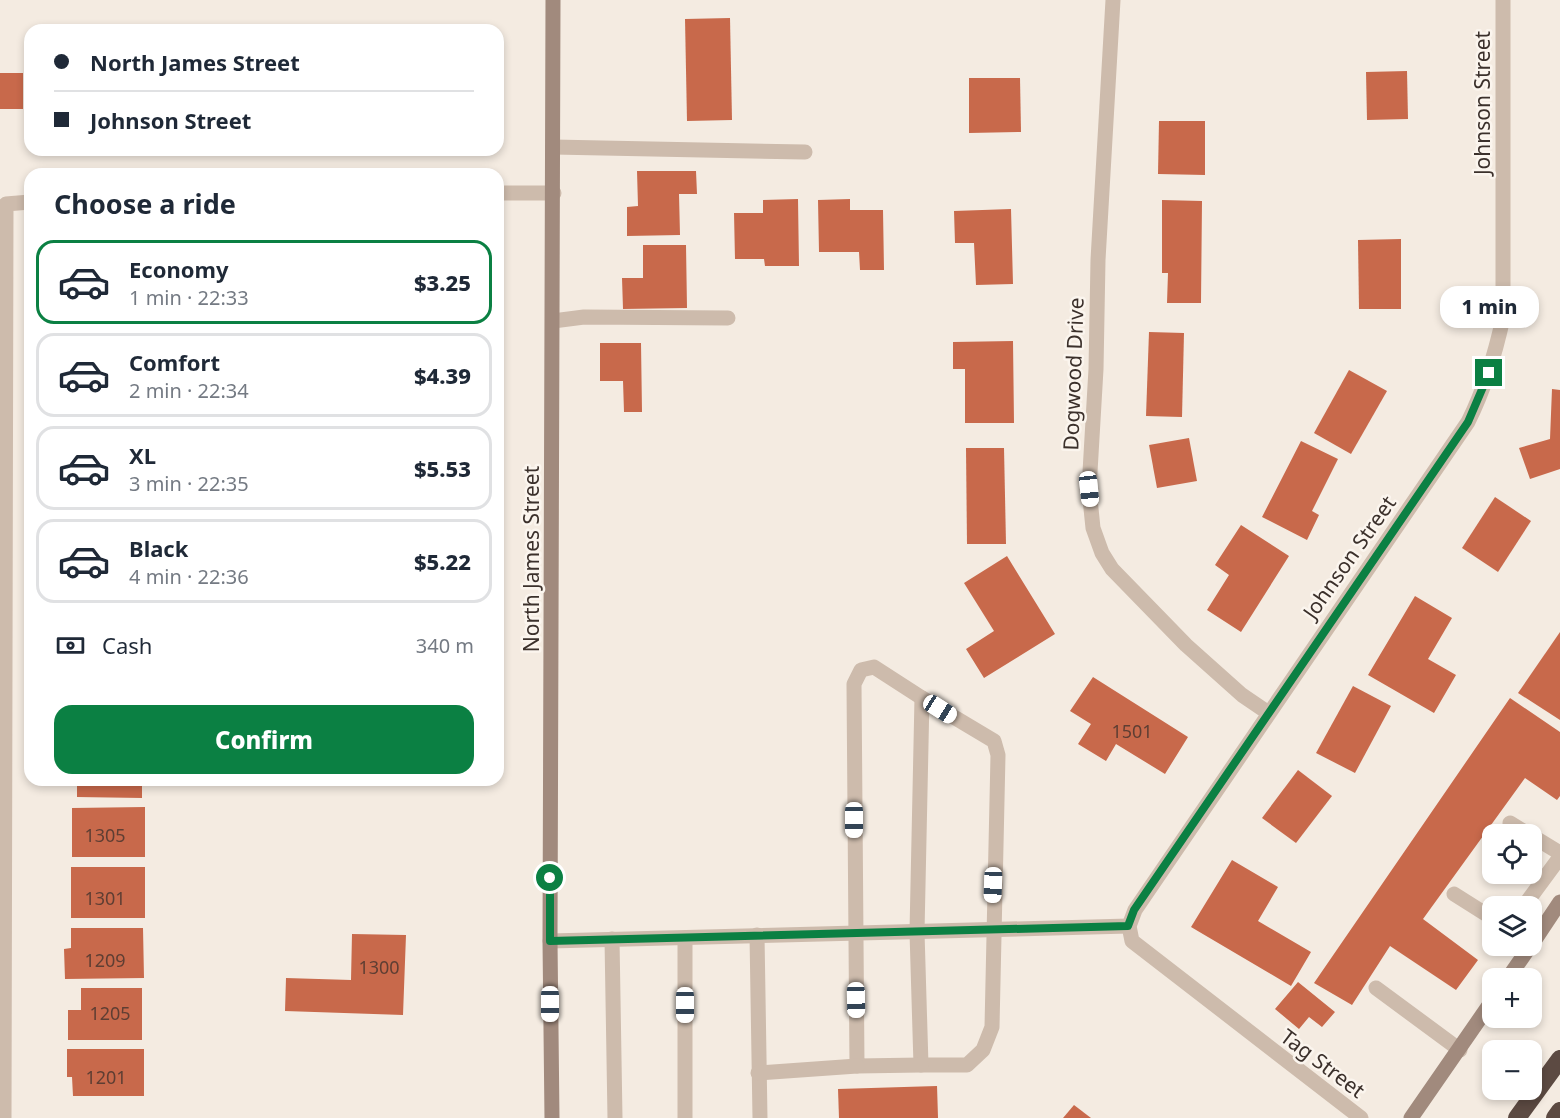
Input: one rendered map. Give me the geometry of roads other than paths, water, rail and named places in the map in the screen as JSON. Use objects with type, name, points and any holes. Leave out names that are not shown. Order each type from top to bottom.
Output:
[{"type":"highway","points":[[1517,1118],[1560,1059]]},
{"type":"highway","points":[[1555,1118],[1560,1111]]},
{"type":"street","name":"North James Street","points":[[552,1118],[550,941],[553,0]]},
{"type":"street","name":"Dogwood Drive","points":[[1113,0],[1098,261],[1096,369],[1089,489],[1093,528],[1102,554],[1112,569],[1186,645],[1242,695],[1267,712]]},
{"type":"street","name":"Johnson Street","points":[[1128,926],[1134,910],[1267,712],[1468,422],[1488,378],[1503,318],[1503,0]]},
{"type":"street","points":[[553,147],[805,152]]},
{"type":"street","points":[[504,193],[554,192]]},
{"type":"street","points":[[4,1118],[6,204],[24,202]]},
{"type":"street","points":[[553,321],[584,317],[728,318]]},
{"type":"street","points":[[758,1073],[857,1066],[967,1065],[983,1050],[992,1027],[992,930],[998,755],[994,741],[874,667],[861,670],[854,684],[857,1066]]},
{"type":"street","points":[[921,1065],[917,932],[922,698]]},
{"type":"street","points":[[1531,896],[1560,855],[1542,843]]},
{"type":"street","points":[[1454,894],[1482,912]]},
{"type":"street","points":[[1542,929],[1560,902]]},
{"type":"street","points":[[550,941],[1128,926]]},
{"type":"street","name":"Tag Street","points":[[1128,926],[1132,940],[1260,1042],[1361,1118]]},
{"type":"street","points":[[757,936],[760,1118]]},
{"type":"street","points":[[685,938],[685,1118]]},
{"type":"street","points":[[612,939],[615,1118]]},
{"type":"street","points":[[1376,988],[1460,1050]]},
{"type":"street","points":[[1411,1118],[1482,1016]]}]
